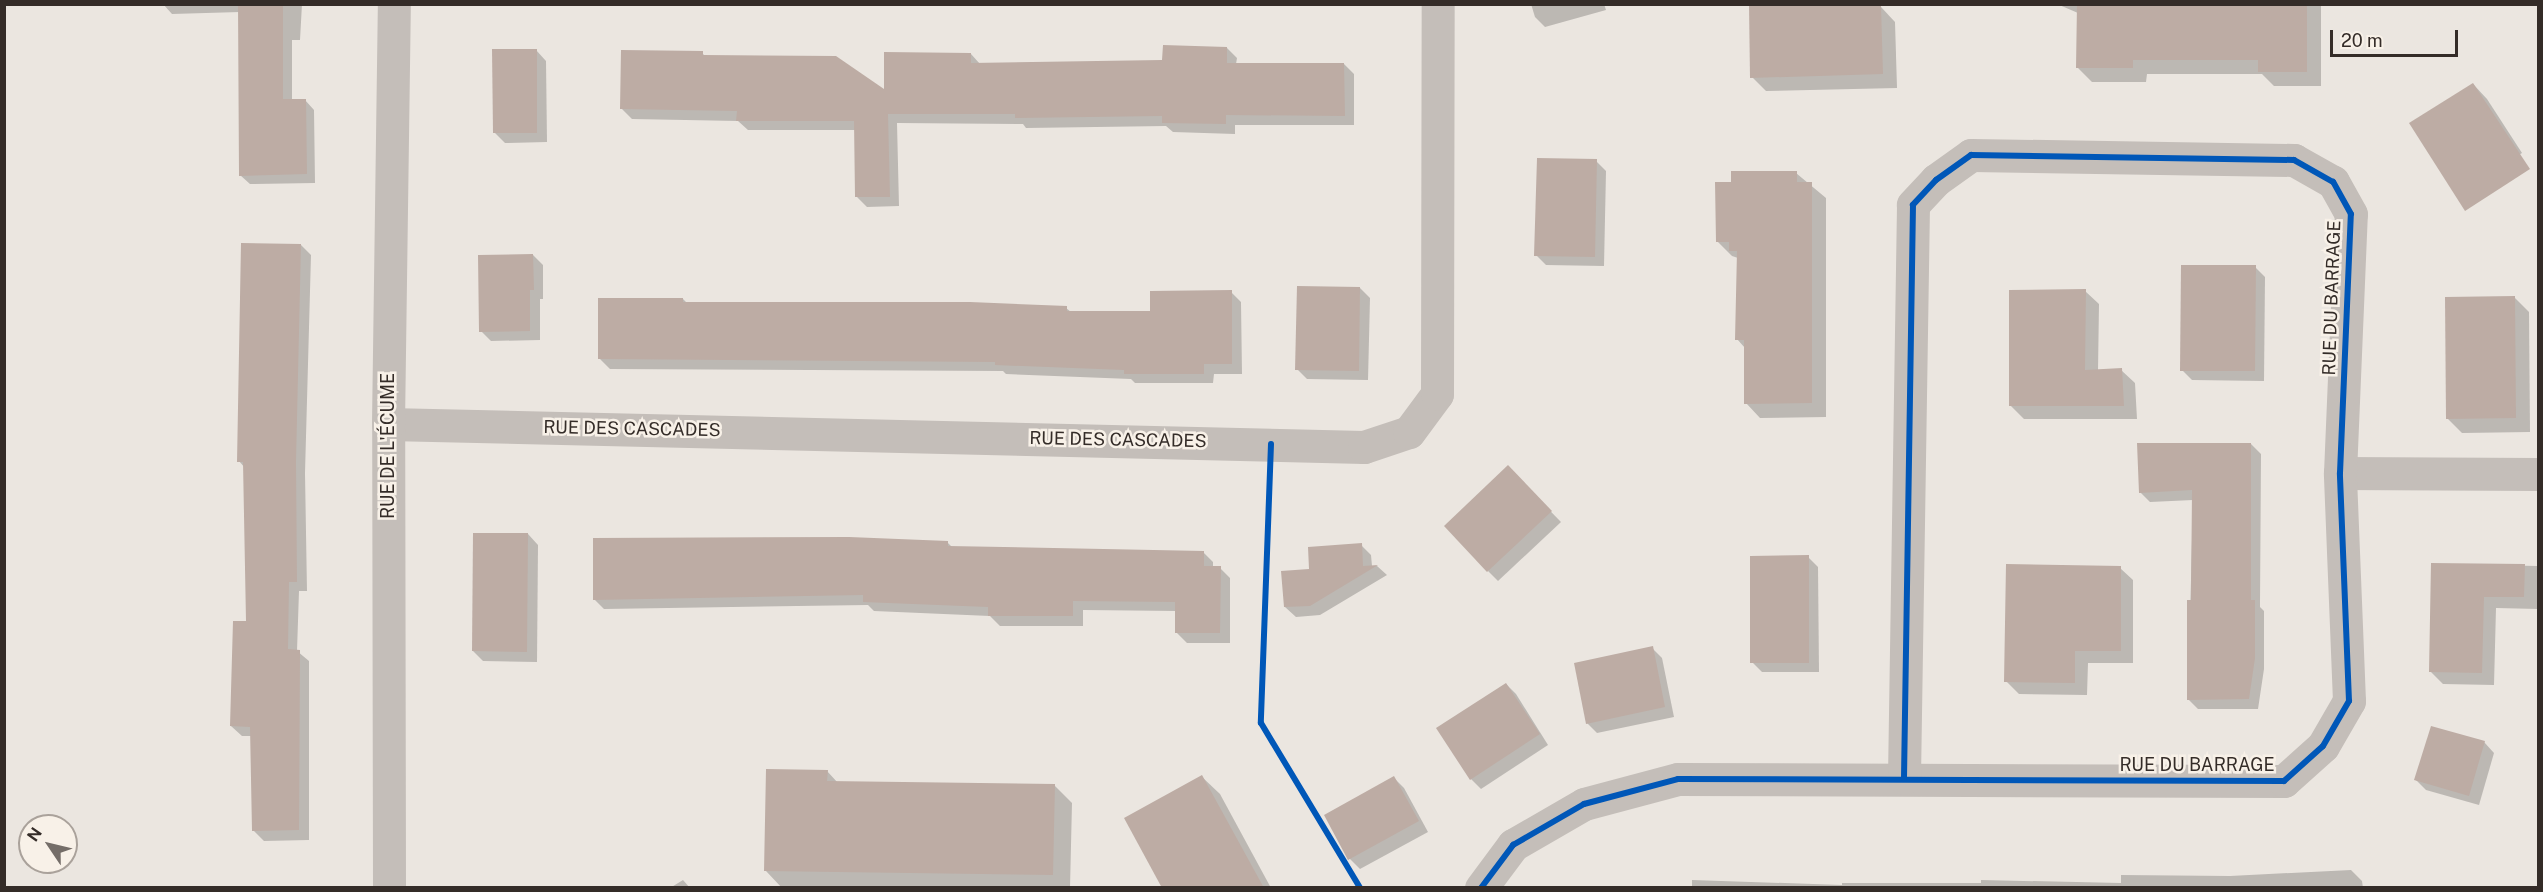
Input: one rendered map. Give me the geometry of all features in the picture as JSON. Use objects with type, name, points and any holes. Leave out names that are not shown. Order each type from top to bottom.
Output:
[{"type":"street","name":"RUE DE L'ÉCUME","points":[[389,888],[388,424],[394,4]]},
{"type":"street","name":"RUE DES CASCADES","points":[[388,424],[1364,447],[1409,432],[1437,394],[1438,4]]},
{"type":"street","name":"RUE DU BARRAGE","points":[[1481,888],[1513,844],[1584,804],[1678,779],[2283,781],[2324,746],[2349,700],[2340,473],[2351,214],[2333,182],[2294,160],[1971,155],[1936,180],[1913,205],[1904,778]]},
{"type":"street","points":[[2340,473],[2538,474]]},
{"type":"building","points":[[238,4],[283,4],[283,99],[306,99],[307,174],[239,176]]},
{"type":"building","points":[[1749,4],[1881,6],[1883,74],[1750,78]]},
{"type":"building","points":[[2077,4],[2307,4],[2307,72],[2258,72],[2258,60],[2133,60],[2133,68],[2076,68]]},
{"type":"building","points":[[1163,45],[1227,47],[1227,63],[1344,63],[1345,116],[1226,115],[1226,124],[1162,123],[1162,116],[1015,118],[1015,114],[888,114],[890,197],[855,197],[854,121],[736,121],[737,111],[620,109],[621,50],[703,51],[703,55],[836,56],[884,89],[884,52],[971,53],[971,63],[1162,60]]},
{"type":"building","points":[[492,49],[537,49],[537,133],[493,133]]},
{"type":"building","points":[[2473,83],[2530,169],[2465,211],[2409,123]]},
{"type":"building","points":[[1537,158],[1597,159],[1595,257],[1534,256]]},
{"type":"building","points":[[1731,171],[1797,171],[1797,182],[1812,182],[1812,403],[1744,404],[1744,340],[1735,340],[1737,251],[1729,251],[1729,242],[1716,242],[1715,182],[1731,182]]},
{"type":"building","points":[[241,243],[301,244],[296,462],[297,582],[289,582],[288,649],[300,650],[299,830],[252,831],[250,727],[230,726],[233,621],[246,621],[243,462],[237,462]]},
{"type":"building","points":[[533,254],[534,290],[530,290],[530,331],[479,332],[478,255]]},
{"type":"building","points":[[2181,265],[2256,265],[2255,371],[2180,371]]},
{"type":"building","points":[[1297,286],[1360,287],[1359,371],[1295,370]]},
{"type":"building","points":[[2086,289],[2085,370],[2122,368],[2124,406],[2009,406],[2009,290]]},
{"type":"building","points":[[1232,290],[1232,364],[1204,364],[1204,374],[1124,374],[1124,370],[995,365],[995,362],[598,359],[598,298],[683,298],[683,302],[970,302],[1067,306],[1067,311],[1150,311],[1150,291]]},
{"type":"building","points":[[2515,296],[2516,418],[2446,419],[2445,297]]},
{"type":"building","points":[[2137,443],[2251,443],[2251,600],[2255,600],[2255,658],[2249,699],[2187,700],[2187,600],[2191,600],[2192,490],[2139,493]]},
{"type":"building","points":[[1508,465],[1552,511],[1487,572],[1444,526]]},
{"type":"building","points":[[473,533],[528,533],[527,652],[472,651]]},
{"type":"building","points":[[849,537],[948,541],[948,546],[1204,551],[1204,566],[1221,566],[1220,633],[1175,633],[1175,602],[1073,601],[1073,616],[988,616],[988,607],[863,602],[863,595],[593,600],[593,538]]},
{"type":"building","points":[[1362,543],[1363,566],[1378,565],[1310,606],[1284,607],[1281,571],[1309,569],[1308,547]]},
{"type":"building","points":[[1809,555],[1809,663],[1750,663],[1750,556]]},
{"type":"building","points":[[2431,563],[2525,564],[2524,597],[2484,597],[2482,673],[2429,672]]},
{"type":"building","points":[[2006,564],[2121,566],[2121,651],[2075,651],[2075,683],[2004,682]]},
{"type":"building","points":[[1653,646],[1665,707],[1586,724],[1574,663]]},
{"type":"building","points":[[1506,683],[1540,734],[1470,780],[1436,728]]},
{"type":"building","points":[[2431,726],[2485,741],[2469,796],[2414,780]]},
{"type":"building","points":[[766,769],[828,770],[827,781],[1055,784],[1053,875],[764,871]]},
{"type":"building","points":[[1202,775],[1264,888],[1162,888],[1124,818]]},
{"type":"building","points":[[1394,776],[1419,821],[1348,860],[1324,815]]},
{"type":"cycle path","points":[[1481,888],[1513,845],[1584,804],[1678,779],[2284,781],[2323,746],[2349,701],[2340,473],[2351,214],[2333,182],[2294,160],[1971,155],[1936,180],[1913,205],[1904,778]]},
{"type":"cycle path","points":[[1271,444],[1261,723],[1360,888]]}]
